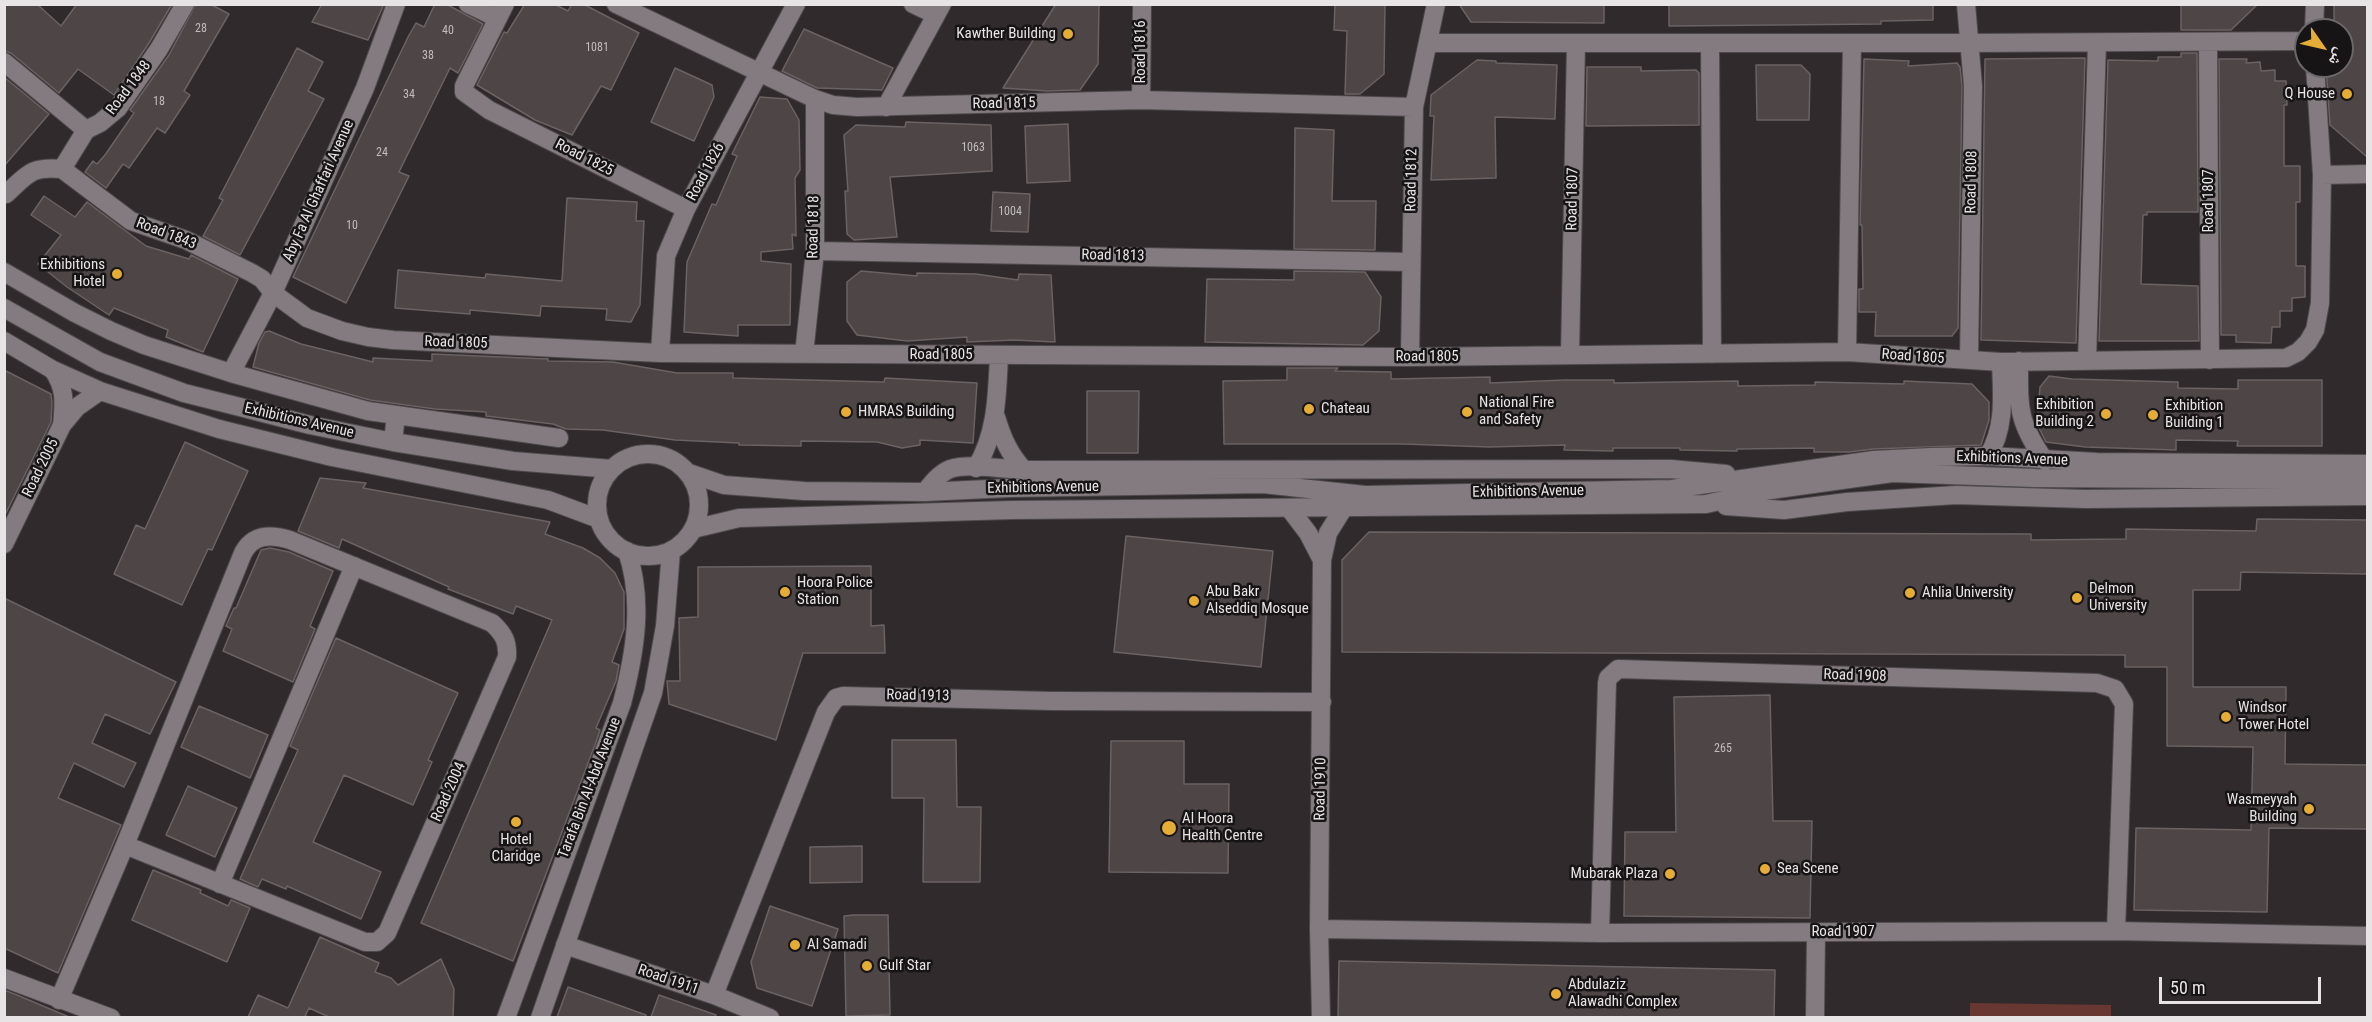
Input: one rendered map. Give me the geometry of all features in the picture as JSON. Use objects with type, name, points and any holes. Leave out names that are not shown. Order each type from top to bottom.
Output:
[{"type":"street","name":"Road 1848","points":[[62,169],[86,130],[100,123],[118,108],[159,49],[184,4]]},
{"type":"street","name":"Aby Fa Al Ghaffari Avenue","points":[[231,373],[273,293],[364,88],[396,4]]},
{"type":"street","points":[[468,4],[501,11]]},
{"type":"street","name":"Road 1815","points":[[616,4],[814,99],[833,105],[886,107],[1141,100],[1414,107]]},
{"type":"street","name":"Road 1826","points":[[660,353],[666,256],[686,209],[796,4]]},
{"type":"street","points":[[886,107],[939,10],[914,4]]},
{"type":"street","name":"Road 1816","points":[[1141,100],[1142,4]]},
{"type":"street","name":"Road 1812","points":[[1410,357],[1414,107],[1436,4]]},
{"type":"street","name":"Road 1808","points":[[1966,4],[1967,43],[1973,86],[1969,360]]},
{"type":"street","name":"Road 1825","points":[[501,11],[464,86],[464,92],[482,106],[686,209]]},
{"type":"street","points":[[1428,43],[2294,41]]},
{"type":"street","name":"Road 1807","points":[[2208,42],[2210,360]]},
{"type":"street","name":"Road 1807","points":[[1570,355],[1576,43]]},
{"type":"street","points":[[1710,43],[1712,354]]},
{"type":"street","points":[[1847,352],[1852,43]]},
{"type":"street","points":[[2087,360],[2097,43]]},
{"type":"street","points":[[4,62],[86,130]]},
{"type":"street","name":"Road 1805","points":[[273,293],[307,318],[342,331],[368,337],[660,353],[1410,357],[1847,352],[2010,361],[2286,358],[2298,352],[2308,342],[2315,330],[2320,303],[2322,175],[2316,78]]},
{"type":"street","name":"Road 1818","points":[[804,354],[815,251],[814,99]]},
{"type":"street","points":[[5,193],[32,170],[62,169]]},
{"type":"street","name":"Road 1843","points":[[62,169],[131,221],[186,240],[262,279],[273,293]]},
{"type":"street","points":[[2322,175],[2367,174]]},
{"type":"street","name":"Road 1813","points":[[815,251],[1411,262]]},
{"type":"street","points":[[4,272],[75,313],[119,335],[231,373],[369,411],[559,438]]},
{"type":"street","name":"Exhibitions Avenue","points":[[4,308],[100,362],[184,393],[268,415],[393,442],[513,461],[612,469]]},
{"type":"street","name":"Exhibitions Avenue","points":[[4,341],[53,370],[100,392],[219,429],[332,458],[548,500],[599,519]]},
{"type":"street","points":[[976,468],[985,451],[996,417],[999,355]]},
{"type":"street","points":[[1988,456],[1995,445],[2002,419],[2010,361]]},
{"type":"street","points":[[2010,361],[2021,418],[2026,431],[2045,461]]},
{"type":"street","name":"Road 2005","points":[[53,370],[62,383],[64,404],[62,425]]},
{"type":"street","name":"Road 2005","points":[[4,544],[62,425],[77,407],[100,392]]},
{"type":"street","points":[[393,442],[396,415]]},
{"type":"street","points":[[996,417],[1005,445],[1024,470]]},
{"type":"street","points":[[643,454],[660,455],[676,461],[689,473],[696,486],[699,501],[698,515],[693,529],[680,545],[656,556],[641,556],[614,543],[605,532],[599,519],[598,492],[612,469],[626,459],[643,454]]},
{"type":"street","name":"Exhibitions Avenue","points":[[689,473],[724,485],[746,489],[925,492],[1009,488],[1263,484],[1365,495],[1672,489],[1874,460],[1988,456],[2045,461],[2367,464]]},
{"type":"street","points":[[925,492],[940,476],[950,470],[976,468],[1024,470],[1671,469],[1761,477]]},
{"type":"street","name":"Exhibitions Avenue","points":[[693,529],[739,518],[1012,510],[1706,504],[1763,491],[1892,473],[2035,478],[2367,480]]},
{"type":"street","points":[[1706,504],[1784,510],[1847,502],[1956,495],[2086,499],[2367,496]]},
{"type":"street","name":"Road 1910","points":[[1289,508],[1308,533],[1322,561]]},
{"type":"street","name":"Road 1910","points":[[1321,1017],[1319,928],[1322,561],[1328,533],[1343,508]]},
{"type":"street","name":"Road 2004","points":[[63,1001],[128,846],[239,563],[250,542],[264,537],[277,536],[492,623],[502,632],[508,644],[507,657],[387,933],[377,942],[365,942],[128,846]]},
{"type":"street","name":"Tarafa Bin Al-Abd Avenue","points":[[506,1017],[622,703],[630,669],[636,609],[634,578],[627,551]]},
{"type":"street","name":"Tarafa Bin Al-Abd Avenue","points":[[540,1017],[653,693],[665,626],[671,551]]},
{"type":"street","points":[[220,884],[354,566]]},
{"type":"street","name":"Road 1908","points":[[1600,933],[1607,683],[1614,670],[2097,683],[2115,689],[2124,704],[2115,932]]},
{"type":"street","name":"Road 1913","points":[[714,995],[826,712],[836,698],[843,696],[914,696],[1052,701],[1322,702]]},
{"type":"street","name":"Road 1907","points":[[1319,928],[1600,933],[2115,932],[2367,936]]},
{"type":"street","points":[[1815,1017],[1816,933]]},
{"type":"street","name":"Road 1911","points":[[565,945],[714,995],[766,1017]]},
{"type":"street","points":[[4,978],[111,1017]]},
{"type":"shaded area","points":[[1970,1003],[2111,1005],[2111,1017],[1970,1017]]},
{"type":"building","points":[[4,4],[37,4],[61,26],[77,4],[172,4],[114,95],[78,69],[59,93],[11,53],[4,51]]},
{"type":"building","points":[[196,4],[210,4],[229,14],[184,91],[190,95],[165,133],[157,128],[129,168],[123,164],[106,188],[85,172],[93,161],[97,164],[105,155],[134,113],[130,110],[169,55]]},
{"type":"building","points":[[322,4],[384,4],[368,40],[312,22]]},
{"type":"building","points":[[435,4],[446,4],[483,24],[458,73],[450,68],[399,172],[409,176],[346,303],[293,277],[408,37],[416,23],[424,27]]},
{"type":"building","points":[[525,4],[554,4],[568,11],[572,4],[583,4],[639,33],[611,90],[601,86],[572,135],[535,120],[477,85],[504,32],[507,33]]},
{"type":"building","name":"Kawther Building","points":[[1056,4],[1099,4],[1098,64],[1080,90],[1047,91],[1003,88]]},
{"type":"building","points":[[1335,4],[1385,4],[1384,74],[1360,94],[1345,94],[1347,31],[1334,30]]},
{"type":"building","points":[[1459,4],[1604,4],[1604,23],[1471,22]]},
{"type":"building","points":[[1669,4],[1933,4],[1933,20],[1881,21],[1881,24],[1669,26]]},
{"type":"building","points":[[2181,4],[2258,4],[2231,30],[2181,30]]},
{"type":"building","name":"Q House","points":[[2334,4],[2367,4],[2367,157],[2330,125],[2327,78],[2354,78],[2354,18],[2334,18]]},
{"type":"building","points":[[804,29],[893,68],[882,90],[817,88],[782,71]]},
{"type":"building","points":[[297,48],[323,62],[308,91],[324,99],[240,255],[203,236],[223,200],[219,198]]},
{"type":"building","points":[[2181,53],[2197,53],[2198,212],[2147,212],[2147,215],[2143,215],[2141,284],[2198,286],[2199,341],[2099,341],[2108,60],[2158,61],[2158,57],[2181,57]]},
{"type":"building","points":[[2085,58],[2076,343],[1981,340],[1985,59]]},
{"type":"building","points":[[1864,59],[1909,61],[1908,66],[1957,63],[1960,67],[1962,86],[1958,328],[1952,336],[1875,336],[1876,312],[1859,312],[1859,289],[1863,289],[1862,225],[1860,225]]},
{"type":"building","points":[[2219,59],[2247,59],[2246,63],[2260,62],[2261,71],[2275,70],[2275,81],[2286,81],[2284,166],[2300,166],[2300,202],[2296,202],[2296,266],[2305,266],[2305,297],[2292,298],[2292,311],[2280,311],[2280,327],[2272,327],[2271,343],[2236,342],[2236,335],[2221,335]]},
{"type":"building","points":[[1477,60],[1496,61],[1496,63],[1557,65],[1555,119],[1495,117],[1496,178],[1431,180],[1434,116],[1430,116],[1431,95]]},
{"type":"building","points":[[1756,65],[1801,65],[1810,74],[1809,120],[1757,120]]},
{"type":"building","points":[[1587,67],[1641,67],[1641,71],[1696,70],[1699,73],[1699,125],[1586,126]]},
{"type":"building","points":[[675,68],[712,85],[714,97],[694,141],[651,122]]},
{"type":"building","points":[[4,77],[49,114],[4,166]]},
{"type":"building","points":[[760,97],[787,99],[799,120],[800,170],[795,178],[796,236],[792,234],[793,249],[761,252],[761,261],[791,264],[790,325],[738,325],[738,336],[684,332],[687,262],[712,204],[716,205],[737,156],[732,154]]},
{"type":"building","points":[[906,122],[991,125],[992,171],[890,177],[897,237],[854,240],[847,234],[845,191],[848,191],[844,135],[856,125],[905,127]]},
{"type":"building","points":[[1068,124],[1070,181],[1027,183],[1025,126]]},
{"type":"building","points":[[1295,128],[1334,130],[1332,201],[1376,201],[1375,250],[1294,249]]},
{"type":"building","points":[[993,192],[1030,194],[1028,232],[991,231]]},
{"type":"building","points":[[44,196],[75,217],[87,202],[146,246],[189,259],[191,255],[238,279],[203,352],[166,337],[168,330],[114,308],[109,315],[38,264],[61,235],[31,215]]},
{"type":"building","points":[[567,198],[637,202],[636,221],[644,221],[640,305],[631,322],[606,320],[607,309],[541,306],[540,316],[470,310],[470,314],[395,308],[398,270],[485,278],[486,274],[562,281]]},
{"type":"building","points":[[861,271],[917,276],[917,273],[976,274],[1018,280],[1019,274],[1051,275],[1055,342],[1014,340],[967,342],[967,337],[907,341],[857,335],[847,321],[847,282]]},
{"type":"building","points":[[1294,271],[1365,272],[1381,297],[1379,331],[1363,345],[1205,342],[1207,279],[1294,280]]},
{"type":"building","points":[[269,331],[301,344],[373,362],[373,358],[432,361],[432,354],[548,359],[548,361],[613,362],[677,373],[733,373],[733,378],[884,382],[885,378],[977,383],[973,443],[920,440],[920,445],[902,448],[877,442],[801,441],[801,446],[739,445],[739,443],[675,440],[603,430],[566,429],[553,424],[486,416],[486,412],[435,409],[370,400],[253,367],[259,343],[265,332]]},
{"type":"building","points":[[1287,368],[1338,368],[1335,371],[1391,372],[1391,379],[1490,377],[1490,383],[1614,380],[1614,383],[1738,381],[1738,386],[1815,385],[1815,382],[1904,384],[1904,381],[1972,384],[1989,402],[1989,420],[1981,445],[1849,452],[1814,452],[1814,448],[1737,449],[1737,451],[1613,448],[1613,451],[1564,450],[1565,445],[1489,447],[1404,444],[1224,444],[1223,381],[1287,380]]},
{"type":"building","points":[[4,370],[51,394],[52,403],[51,422],[4,517]]},
{"type":"building","points":[[2049,376],[2072,379],[2178,382],[2178,388],[2238,389],[2238,380],[2322,380],[2322,446],[2237,446],[2238,441],[2176,440],[2176,450],[2085,447],[2046,442],[2037,424],[2040,387]]},
{"type":"building","points":[[1087,391],[1139,391],[1138,453],[1087,453]]},
{"type":"building","points":[[185,442],[248,471],[212,550],[208,549],[182,605],[114,574],[136,525],[145,529]]},
{"type":"building","points":[[320,478],[366,483],[363,488],[550,522],[545,534],[583,548],[600,558],[615,573],[624,592],[624,629],[612,662],[619,665],[616,681],[596,728],[600,730],[596,742],[513,961],[421,923],[552,620],[516,606],[513,614],[448,589],[449,587],[342,539],[339,548],[298,531]]},
{"type":"building","points":[[2257,519],[2367,520],[2367,574],[2241,572],[2240,590],[2193,590],[2193,687],[2286,687],[2285,764],[2367,765],[2367,829],[2269,828],[2267,912],[2134,910],[2136,828],[2251,830],[2253,747],[2167,746],[2167,667],[2125,667],[2125,655],[1342,652],[1342,560],[1369,532],[2031,534],[2031,540],[2126,539],[2126,529],[2256,531]]},
{"type":"building","name":"Abu Bakr Alseddiq Mosque","points":[[1126,536],[1273,551],[1261,667],[1114,652]]},
{"type":"building","points":[[270,548],[289,552],[333,571],[310,626],[315,629],[293,682],[223,651],[232,629],[226,626],[234,608],[236,608],[261,550]]},
{"type":"building","name":"Hoora Police Station","points":[[871,566],[871,626],[884,625],[885,653],[803,653],[776,740],[669,704],[667,681],[680,681],[679,618],[698,617],[698,567]]},
{"type":"building","points":[[4,598],[176,682],[150,734],[105,714],[92,743],[136,763],[124,787],[74,763],[58,798],[121,825],[58,973],[4,948]]},
{"type":"building","points":[[336,638],[458,693],[428,760],[432,762],[413,805],[344,775],[313,842],[381,872],[361,919],[287,886],[286,889],[262,879],[258,887],[240,879],[298,750],[290,746]]},
{"type":"building","points":[[1770,695],[1773,821],[1812,821],[1810,918],[1624,916],[1625,832],[1676,832],[1674,697]]},
{"type":"building","points":[[199,706],[268,735],[250,778],[181,747]]},
{"type":"building","points":[[892,740],[956,740],[957,807],[981,807],[980,882],[923,882],[924,798],[892,798]]},
{"type":"building","name":"Al Hoora Health Centre","points":[[1111,741],[1184,741],[1184,784],[1229,784],[1228,873],[1109,872]]},
{"type":"building","points":[[188,786],[237,808],[215,857],[166,835]]},
{"type":"building","points":[[862,846],[862,882],[810,883],[810,847]]},
{"type":"building","points":[[153,870],[201,890],[200,893],[228,906],[231,900],[250,908],[227,962],[132,920]]},
{"type":"building","name":"Al Samadi","points":[[770,906],[838,929],[812,1006],[757,988],[751,962]]},
{"type":"building","name":"Gulf Star","points":[[888,915],[890,1015],[846,1016],[844,916]]},
{"type":"building","points":[[320,937],[379,963],[375,972],[391,978],[398,985],[441,959],[454,989],[453,1017],[329,1017],[309,1008],[305,1016],[310,1017],[248,1017],[258,995],[288,1008]]},
{"type":"building","name":"Abdulaziz Alawadhi Complex","points":[[1339,961],[1775,970],[1774,1017],[1338,1017]]},
{"type":"building","points":[[568,987],[646,1015],[646,1017],[557,1017]]},
{"type":"building","points":[[4,990],[17,995],[69,1017],[4,1017]]},
{"type":"building","points":[[659,995],[716,1015],[715,1017],[651,1017]]},
{"type":"place","name":"Kawther Building","points":[[1068,34]]},
{"type":"place","name":"Q House","points":[[2347,94]]},
{"type":"place","name":"Exhibitions Hotel","points":[[117,274]]},
{"type":"place","name":"Chateau","points":[[1309,409]]},
{"type":"place","name":"HMRAS Building","points":[[846,412]]},
{"type":"place","name":"National Fire and Safety","points":[[1467,412]]},
{"type":"place","name":"Exhibition Building 2","points":[[2106,414]]},
{"type":"place","name":"Exhibition Building 1","points":[[2153,415]]},
{"type":"place","name":"Hoora Police Station","points":[[785,592]]},
{"type":"place","name":"Ahlia University","points":[[1910,593]]},
{"type":"place","name":"Delmon University","points":[[2077,598]]},
{"type":"place","name":"Abu Bakr Alseddiq Mosque","points":[[1194,601]]},
{"type":"place","name":"Windsor Tower Hotel","points":[[2226,717]]},
{"type":"place","name":"Wasmeyyah Building","points":[[2309,809]]},
{"type":"place","name":"Hotel Claridge","points":[[516,822]]},
{"type":"place","name":"Al Hoora Health Centre","points":[[1169,828]]},
{"type":"place","name":"Sea Scene","points":[[1765,869]]},
{"type":"place","name":"Mubarak Plaza","points":[[1670,874]]},
{"type":"place","name":"Al Samadi","points":[[795,945]]},
{"type":"place","name":"Gulf Star","points":[[867,966]]},
{"type":"place","name":"Abdulaziz Alawadhi Complex","points":[[1556,994]]}]
